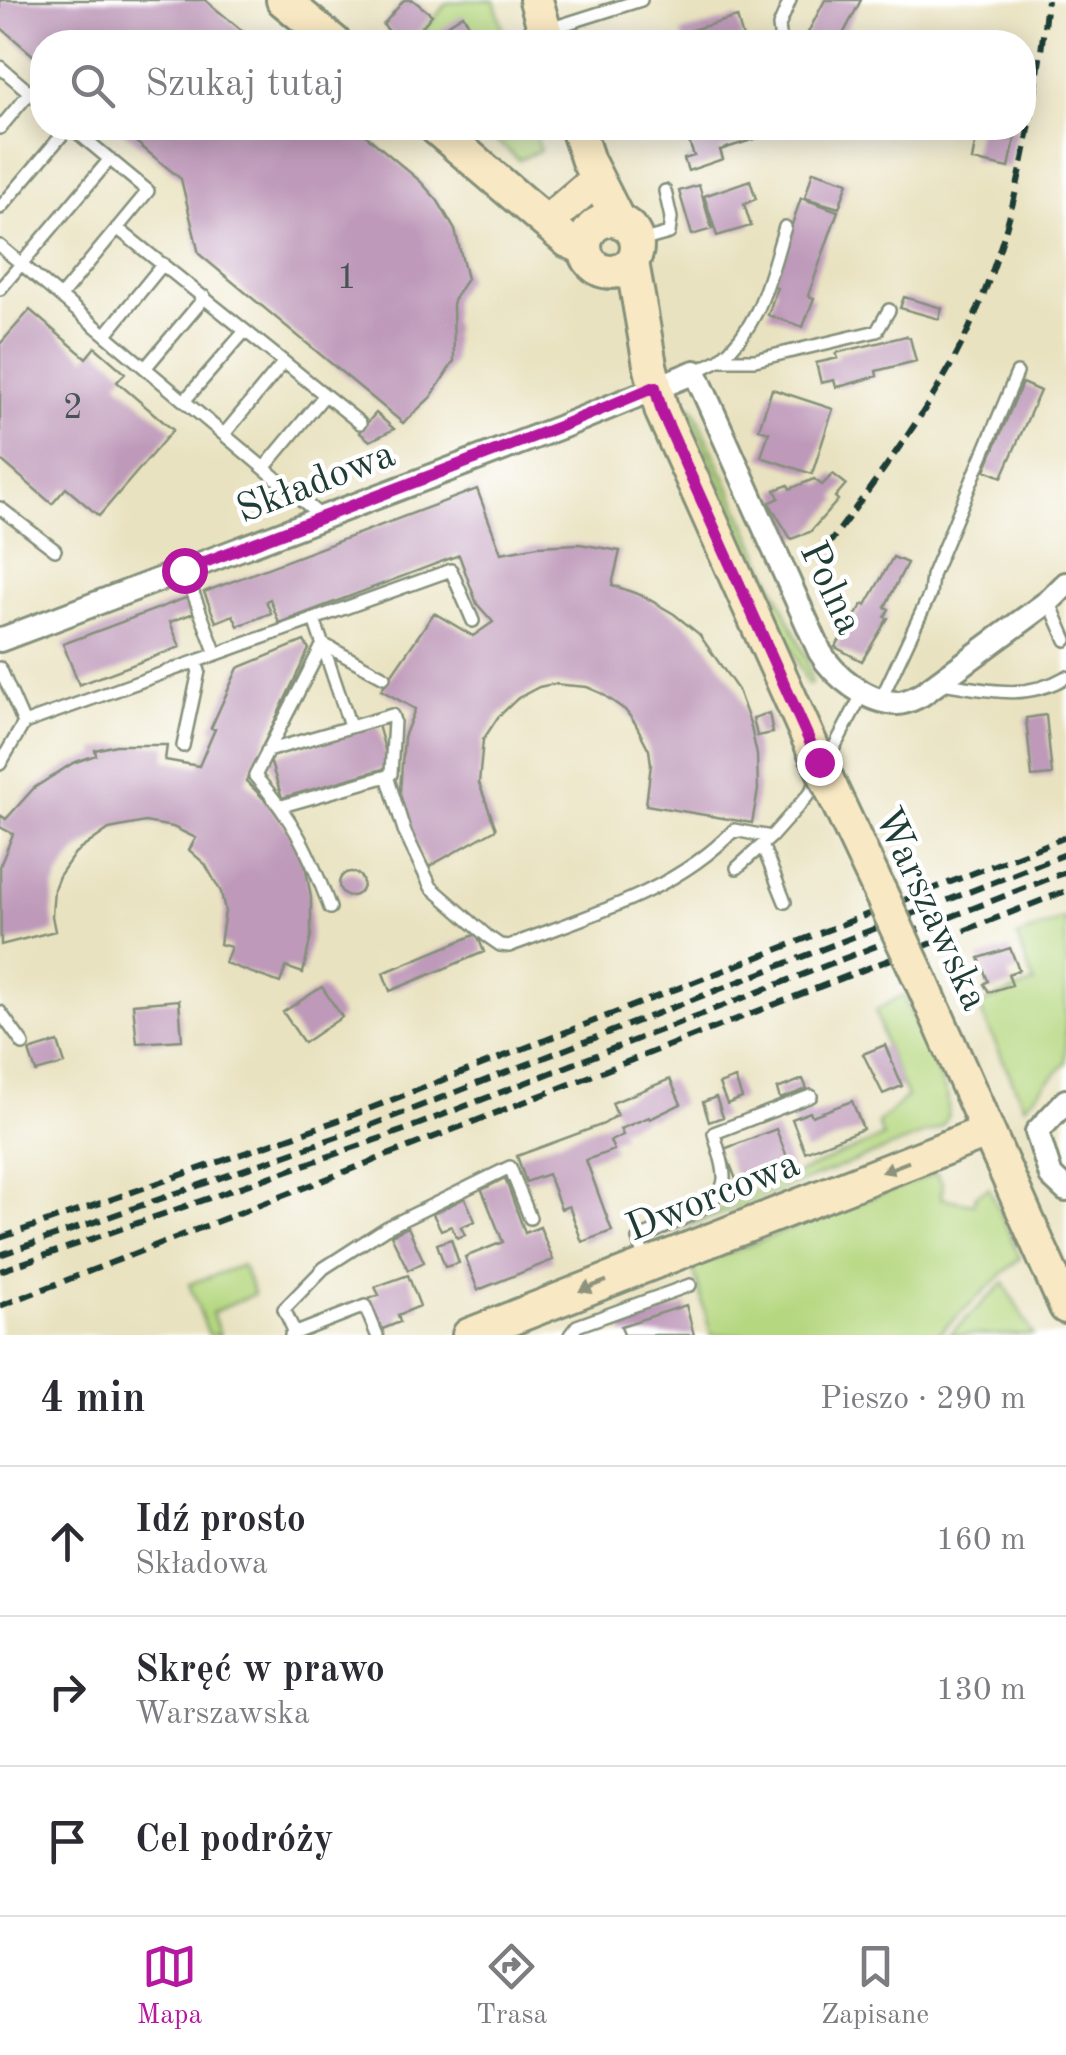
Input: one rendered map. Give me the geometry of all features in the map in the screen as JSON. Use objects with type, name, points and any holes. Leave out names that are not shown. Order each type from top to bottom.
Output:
[{"type":"street","points":[[283,0],[319,30]]},
{"type":"street","points":[[452,140],[543,210],[568,241],[613,245],[580,140]]},
{"type":"street","points":[[543,210],[589,173]]},
{"type":"street","name":"Warszawska","points":[[613,245],[643,320],[662,412],[1066,1307]]},
{"type":"street","points":[[655,387],[694,372]]},
{"type":"street","name":"Polna","points":[[694,372],[820,652],[838,676],[872,695]]},
{"type":"street","name":"Składowa","points":[[0,640],[655,387]]},
{"type":"street","points":[[872,695],[898,703],[908,700],[1059,602]]},
{"type":"street","points":[[1066,1101],[1037,1132],[1051,1176],[1066,1190]]},
{"type":"street","name":"Dworcowa","points":[[469,1335],[512,1327],[647,1265],[986,1132]]},
{"type":"lane","points":[[543,24],[640,0]]},
{"type":"lane","points":[[780,30],[790,0]]},
{"type":"lane","points":[[0,67],[30,92],[0,128]]},
{"type":"lane","points":[[0,208],[60,140]]},
{"type":"lane","points":[[60,296],[148,191],[85,140]]},
{"type":"lane","points":[[0,289],[110,159]]},
{"type":"lane","points":[[613,245],[669,232],[664,190]]},
{"type":"lane","points":[[694,372],[719,360],[741,342],[755,320],[785,227]]},
{"type":"lane","points":[[117,228],[360,423]]},
{"type":"lane","points":[[0,246],[323,518]]},
{"type":"lane","points":[[106,334],[164,264]]},
{"type":"lane","points":[[146,367],[204,298]]},
{"type":"lane","points":[[719,360],[755,360],[877,332],[889,310]]},
{"type":"lane","points":[[185,400],[244,331]]},
{"type":"lane","points":[[225,433],[284,363]]},
{"type":"lane","points":[[737,868],[810,793],[930,594],[932,576],[1017,373]]},
{"type":"lane","points":[[265,467],[324,396]]},
{"type":"lane","points":[[0,508],[54,550]]},
{"type":"lane","points":[[184,570],[216,654]]},
{"type":"lane","points":[[0,764],[24,723],[451,570],[473,620]]},
{"type":"lane","points":[[1059,602],[1066,640]]},
{"type":"lane","points":[[314,619],[350,726]]},
{"type":"lane","points":[[323,644],[384,677]]},
{"type":"lane","points":[[323,644],[255,776],[282,806],[308,850],[330,908]]},
{"type":"lane","points":[[183,746],[199,671],[195,662]]},
{"type":"lane","points":[[0,668],[24,723]]},
{"type":"lane","points":[[938,682],[1010,694],[1038,690],[1066,678]]},
{"type":"lane","points":[[268,751],[392,715],[394,721],[391,774],[282,806]]},
{"type":"lane","points":[[0,743],[16,737]]},
{"type":"lane","points":[[387,776],[405,833],[430,888],[500,945],[509,946],[651,890],[712,854],[734,830],[766,841]]},
{"type":"lane","points":[[766,841],[786,902]]},
{"type":"lane","points":[[0,1012],[23,1044]]},
{"type":"lane","points":[[647,1265],[638,1239],[712,1202],[722,1192],[725,1176],[714,1133],[811,1096]]},
{"type":"lane","points":[[377,1335],[365,1306],[293,1334],[284,1309],[324,1268],[386,1228],[510,1167],[530,1218]]},
{"type":"lane","points":[[570,1335],[577,1326],[690,1286]]},
{"type":"green space","points":[[494,0],[503,30],[424,30],[447,3]]},
{"type":"green space","points":[[495,140],[537,140],[540,150],[519,160]]},
{"type":"green space","points":[[686,406],[694,409],[807,660],[812,684],[808,685]]},
{"type":"green space","points":[[1066,918],[1066,1063],[1024,1106],[978,1005],[1034,983],[1017,937]]},
{"type":"green space","points":[[903,995],[947,1095],[948,1113],[940,1128],[675,1232],[739,1198],[883,1137],[878,1123],[907,1097],[885,1045],[876,1010]]},
{"type":"green space","points":[[936,1173],[943,1184],[941,1198],[973,1204],[976,1195],[989,1188],[1020,1258],[937,1335],[711,1335],[693,1267]]},
{"type":"green space","points":[[242,1265],[254,1294],[212,1313],[220,1335],[209,1335],[189,1284]]},
{"type":"green space","points":[[1004,1283],[1033,1335],[949,1335]]},
{"type":"building","points":[[0,0],[205,0],[241,30],[30,30],[30,53],[0,27]]},
{"type":"building","points":[[404,0],[413,0],[432,15],[419,30],[388,30],[383,25]]},
{"type":"building","points":[[825,0],[861,0],[845,30],[809,30]]},
{"type":"building","points":[[463,15],[473,30],[442,30]]},
{"type":"building","points":[[737,17],[741,30],[692,30]]},
{"type":"building","points":[[134,140],[371,140],[420,181],[438,201],[455,230],[467,279],[453,300],[454,361],[431,397],[403,423],[199,254],[181,179]]},
{"type":"building","points":[[688,140],[752,140],[720,150],[723,159],[688,171],[684,159],[694,156]]},
{"type":"building","points":[[976,140],[1015,140],[1009,168],[972,160]]},
{"type":"building","points":[[813,171],[848,182],[839,208],[805,198]]},
{"type":"building","points":[[750,180],[756,199],[744,204],[751,226],[717,236],[704,196]]},
{"type":"building","points":[[699,185],[712,229],[692,235],[679,191]]},
{"type":"building","points":[[801,198],[838,211],[808,296],[814,298],[803,327],[768,315],[777,288],[771,286]]},
{"type":"building","points":[[904,297],[942,308],[939,319],[900,308]]},
{"type":"building","points":[[30,310],[86,358],[95,347],[125,373],[117,382],[173,430],[99,516],[66,488],[52,504],[0,459],[0,344]]},
{"type":"building","points":[[906,336],[916,361],[876,371],[877,376],[846,385],[836,387],[834,380],[821,383],[816,363],[838,358],[836,353]]},
{"type":"building","points":[[1022,383],[1040,391],[1002,477],[985,470]]},
{"type":"building","points":[[772,389],[833,409],[812,474],[761,457],[769,432],[759,429]]},
{"type":"building","points":[[376,413],[394,429],[370,441],[359,432]]},
{"type":"building","points":[[833,474],[846,484],[835,497],[838,500],[810,532],[791,539],[769,503],[779,498],[775,490],[788,485],[790,489],[814,479],[822,485]]},
{"type":"building","points":[[477,489],[501,553],[579,544],[620,551],[612,585],[643,596],[699,634],[738,690],[750,723],[757,755],[758,790],[752,823],[646,805],[651,764],[649,750],[635,723],[625,710],[601,693],[587,687],[553,684],[518,698],[498,717],[483,740],[479,783],[496,829],[428,867],[404,816],[400,793],[404,737],[415,709],[381,690],[434,613],[473,636],[493,622],[477,604],[459,555],[279,623],[270,599],[266,601],[271,613],[238,626],[233,615],[216,622],[204,592]]},
{"type":"building","points":[[893,557],[907,563],[885,607],[889,609],[885,617],[888,618],[862,661],[835,647],[863,604],[866,605]]},
{"type":"building","points":[[188,597],[194,613],[170,622],[180,647],[79,685],[63,644]]},
{"type":"building","points":[[304,641],[309,649],[246,781],[289,831],[305,864],[311,898],[311,936],[303,973],[286,967],[280,983],[225,963],[231,947],[220,944],[225,911],[221,892],[205,864],[189,850],[196,838],[173,827],[145,822],[109,829],[75,853],[54,889],[55,931],[1,945],[0,866],[13,834],[0,827],[0,815],[6,819],[34,788],[73,763],[96,755],[95,750],[116,745],[167,745],[165,760],[199,766],[238,668]]},
{"type":"building","points":[[769,713],[773,733],[757,736],[753,718]]},
{"type":"building","points":[[1046,715],[1052,775],[1032,777],[1026,718]]},
{"type":"building","points":[[378,725],[390,767],[282,798],[269,757]]},
{"type":"building","points":[[351,872],[360,875],[360,893],[351,896],[342,893],[339,884],[342,875]]},
{"type":"building","points":[[477,934],[484,952],[390,991],[383,973]]},
{"type":"building","points":[[1010,948],[1019,970],[1008,974],[1012,985],[989,992],[979,958]]},
{"type":"building","points":[[322,987],[342,1017],[304,1043],[283,1012]]},
{"type":"building","points":[[179,1000],[182,1040],[137,1043],[133,1004]]},
{"type":"building","points":[[58,1042],[65,1064],[36,1072],[29,1051]]},
{"type":"building","points":[[885,1045],[902,1086],[883,1094],[863,1054]]},
{"type":"building","points":[[735,1078],[742,1098],[727,1104],[719,1084]]},
{"type":"building","points":[[670,1079],[681,1104],[620,1129],[623,1135],[610,1141],[614,1150],[586,1160],[612,1231],[582,1242],[569,1206],[561,1209],[548,1174],[526,1182],[517,1156],[604,1124],[617,1115],[612,1103]]},
{"type":"building","points":[[803,1079],[807,1089],[780,1099],[777,1089]]},
{"type":"building","points":[[716,1097],[723,1117],[709,1122],[703,1102]]},
{"type":"building","points":[[852,1101],[863,1129],[805,1152],[792,1119]]},
{"type":"building","points":[[776,1129],[791,1167],[739,1187],[724,1149]]},
{"type":"building","points":[[505,1178],[525,1233],[540,1227],[553,1260],[478,1290],[465,1257],[503,1242],[482,1190]]},
{"type":"building","points":[[465,1198],[475,1221],[461,1227],[465,1235],[457,1238],[451,1226],[441,1230],[433,1214]]},
{"type":"building","points":[[408,1227],[424,1262],[408,1270],[391,1235]]},
{"type":"building","points":[[451,1239],[459,1263],[445,1267],[437,1244]]},
{"type":"building","points":[[408,1275],[420,1306],[398,1315],[400,1322],[380,1330],[369,1299],[379,1295],[375,1287]]},
{"type":"building","points":[[686,1305],[694,1335],[624,1335],[621,1326]]},
{"type":"railway","points":[[1036,83],[1047,0]]},
{"type":"railway","points":[[826,548],[930,401],[966,335],[1002,243],[1027,140]]},
{"type":"railway","points":[[0,1238],[348,1117],[1066,837]]},
{"type":"railway","points":[[0,1255],[374,1124],[1066,854]]},
{"type":"railway","points":[[0,1271],[404,1130],[1066,872]]},
{"type":"railway","points":[[0,1306],[1066,891]]},
{"type":"route","points":[[184,570],[655,387],[662,412],[819,762]]}]
